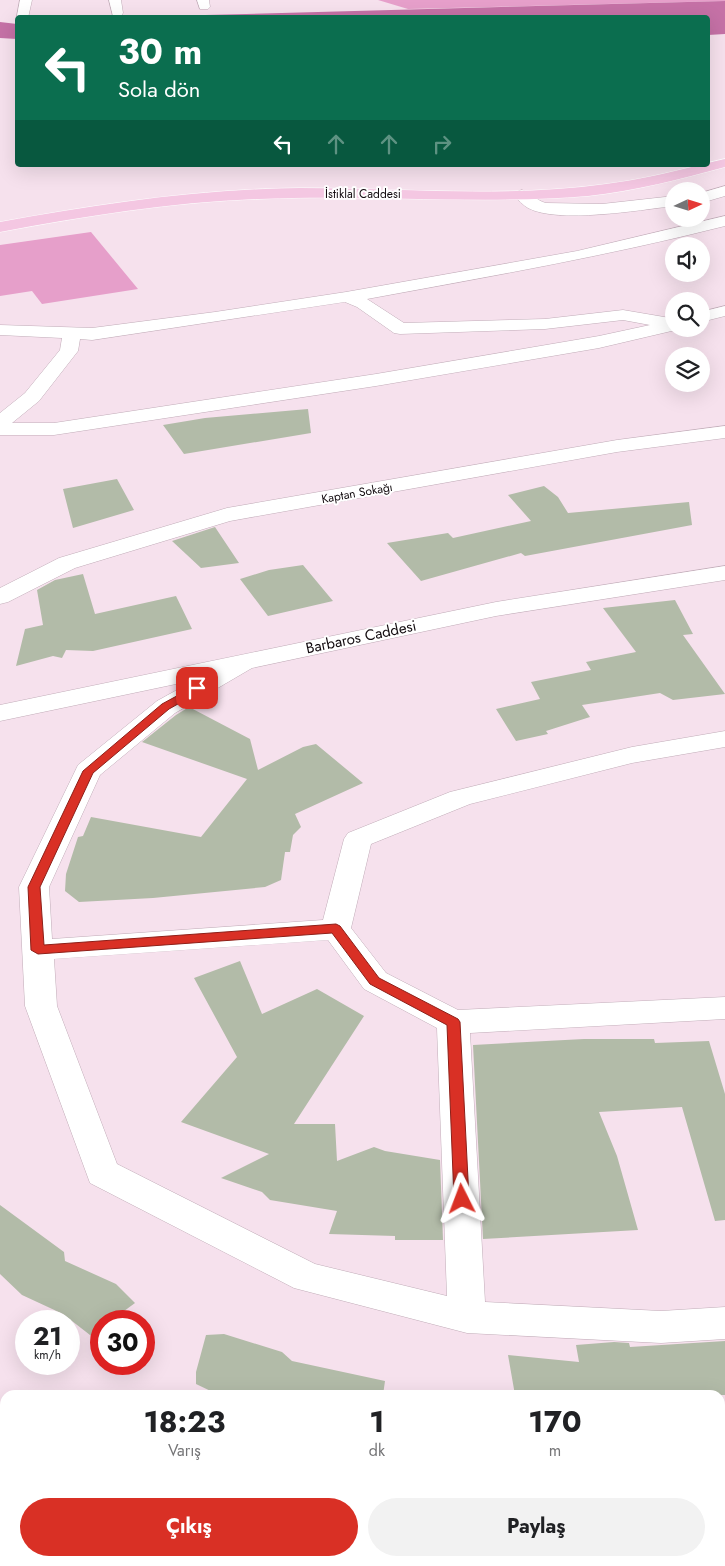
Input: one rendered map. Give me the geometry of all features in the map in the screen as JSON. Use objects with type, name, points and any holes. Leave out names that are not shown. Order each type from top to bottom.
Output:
[{"type":"main road","name":"İstiklal Caddesi","points":[[710,166],[725,163]]},
{"type":"main road","name":"İstiklal Caddesi","points":[[0,227],[67,214],[158,202],[259,194],[522,195],[625,186],[708,167]]},
{"type":"street","points":[[23,15],[26,0]]},
{"type":"street","points":[[115,0],[117,13]]},
{"type":"street","points":[[710,195],[725,191]]},
{"type":"street","points":[[522,195],[534,204],[557,209],[619,207],[665,202]]},
{"type":"street","points":[[0,330],[92,334],[346,297],[577,256],[725,221]]},
{"type":"street","points":[[346,297],[363,303],[400,329],[545,324],[623,315],[665,322]]},
{"type":"street","points":[[710,315],[725,311]]},
{"type":"street","points":[[0,429],[54,429],[366,381],[599,342],[665,326]]},
{"type":"street","points":[[0,338],[28,332]]},
{"type":"street","points":[[0,423],[32,397],[69,351],[72,333]]},
{"type":"street","name":"Kaptan Sokağı","points":[[0,597],[67,563],[227,516],[607,448],[725,432]]},
{"type":"street","name":"Barbaros Caddesi","points":[[0,713],[496,609],[725,573]]},
{"type":"street","points":[[244,662],[166,706],[88,771],[34,887],[41,1006],[103,1173],[307,1277],[468,1317],[660,1327],[725,1323]]},
{"type":"street","points":[[336,928],[358,839],[460,798],[632,755],[725,739]]},
{"type":"street","points":[[38,950],[336,928]]},
{"type":"street","points":[[336,928],[375,981],[453,1022],[725,1008]]},
{"type":"street","points":[[453,1022],[468,1317]]},
{"type":"shaded area","points":[[378,0],[725,0],[725,1],[408,9]]},
{"type":"shaded area","points":[[725,1],[725,34],[710,35],[710,15],[205,15]]},
{"type":"shaded area","points":[[0,22],[15,24],[15,39],[0,38]]},
{"type":"shaded area","points":[[91,232],[138,289],[42,304],[32,291],[0,296],[0,245]]},
{"type":"building","points":[[308,409],[311,433],[184,454],[163,425],[205,418]]},
{"type":"building","points":[[117,479],[134,510],[73,528],[63,489]]},
{"type":"building","points":[[544,486],[558,497],[568,513],[689,502],[692,525],[525,556],[521,553],[421,581],[387,543],[448,533],[453,538],[531,521],[508,495]]},
{"type":"building","points":[[215,527],[239,563],[201,568],[172,541]]},
{"type":"building","points":[[303,565],[333,601],[268,616],[240,579],[269,570]]},
{"type":"building","points":[[83,574],[95,614],[176,596],[192,629],[93,651],[66,650],[62,658],[53,656],[16,666],[25,629],[43,625],[37,590],[55,580]]},
{"type":"building","points":[[675,600],[693,634],[683,635],[725,694],[673,700],[660,693],[582,705],[590,717],[546,731],[548,734],[516,741],[496,709],[540,699],[531,682],[591,670],[586,662],[636,652],[603,608]]},
{"type":"building","points":[[189,707],[250,739],[258,770],[303,747],[316,744],[363,783],[295,814],[301,827],[293,835],[290,852],[285,852],[281,880],[265,887],[153,898],[79,902],[65,891],[66,874],[78,837],[83,836],[91,817],[201,837],[247,779],[142,742]]},
{"type":"building","points":[[240,961],[262,1014],[317,989],[364,1016],[294,1124],[335,1124],[337,1161],[374,1147],[385,1151],[440,1160],[443,1240],[395,1240],[395,1236],[329,1234],[337,1211],[270,1200],[262,1192],[221,1178],[269,1154],[181,1122],[237,1057],[194,978]]},
{"type":"building","points":[[584,1039],[654,1039],[655,1043],[709,1041],[725,1094],[725,1220],[715,1221],[682,1107],[599,1112],[617,1156],[638,1230],[483,1239],[473,1045]]},
{"type":"building","points":[[0,1205],[64,1252],[65,1261],[116,1284],[135,1303],[126,1310],[90,1310],[90,1335],[80,1327],[80,1310],[54,1310],[22,1295],[0,1274]]},
{"type":"building","points":[[224,1334],[282,1352],[292,1361],[385,1381],[384,1390],[209,1390],[196,1384],[196,1372],[206,1335]]},
{"type":"building","points":[[725,1341],[725,1390],[514,1390],[508,1355],[579,1362],[576,1345],[614,1342],[629,1343],[630,1347]]},
{"type":"route","points":[[197,688],[166,706],[88,771],[34,887],[38,950],[336,928],[375,981],[453,1022],[462,1199]]}]
